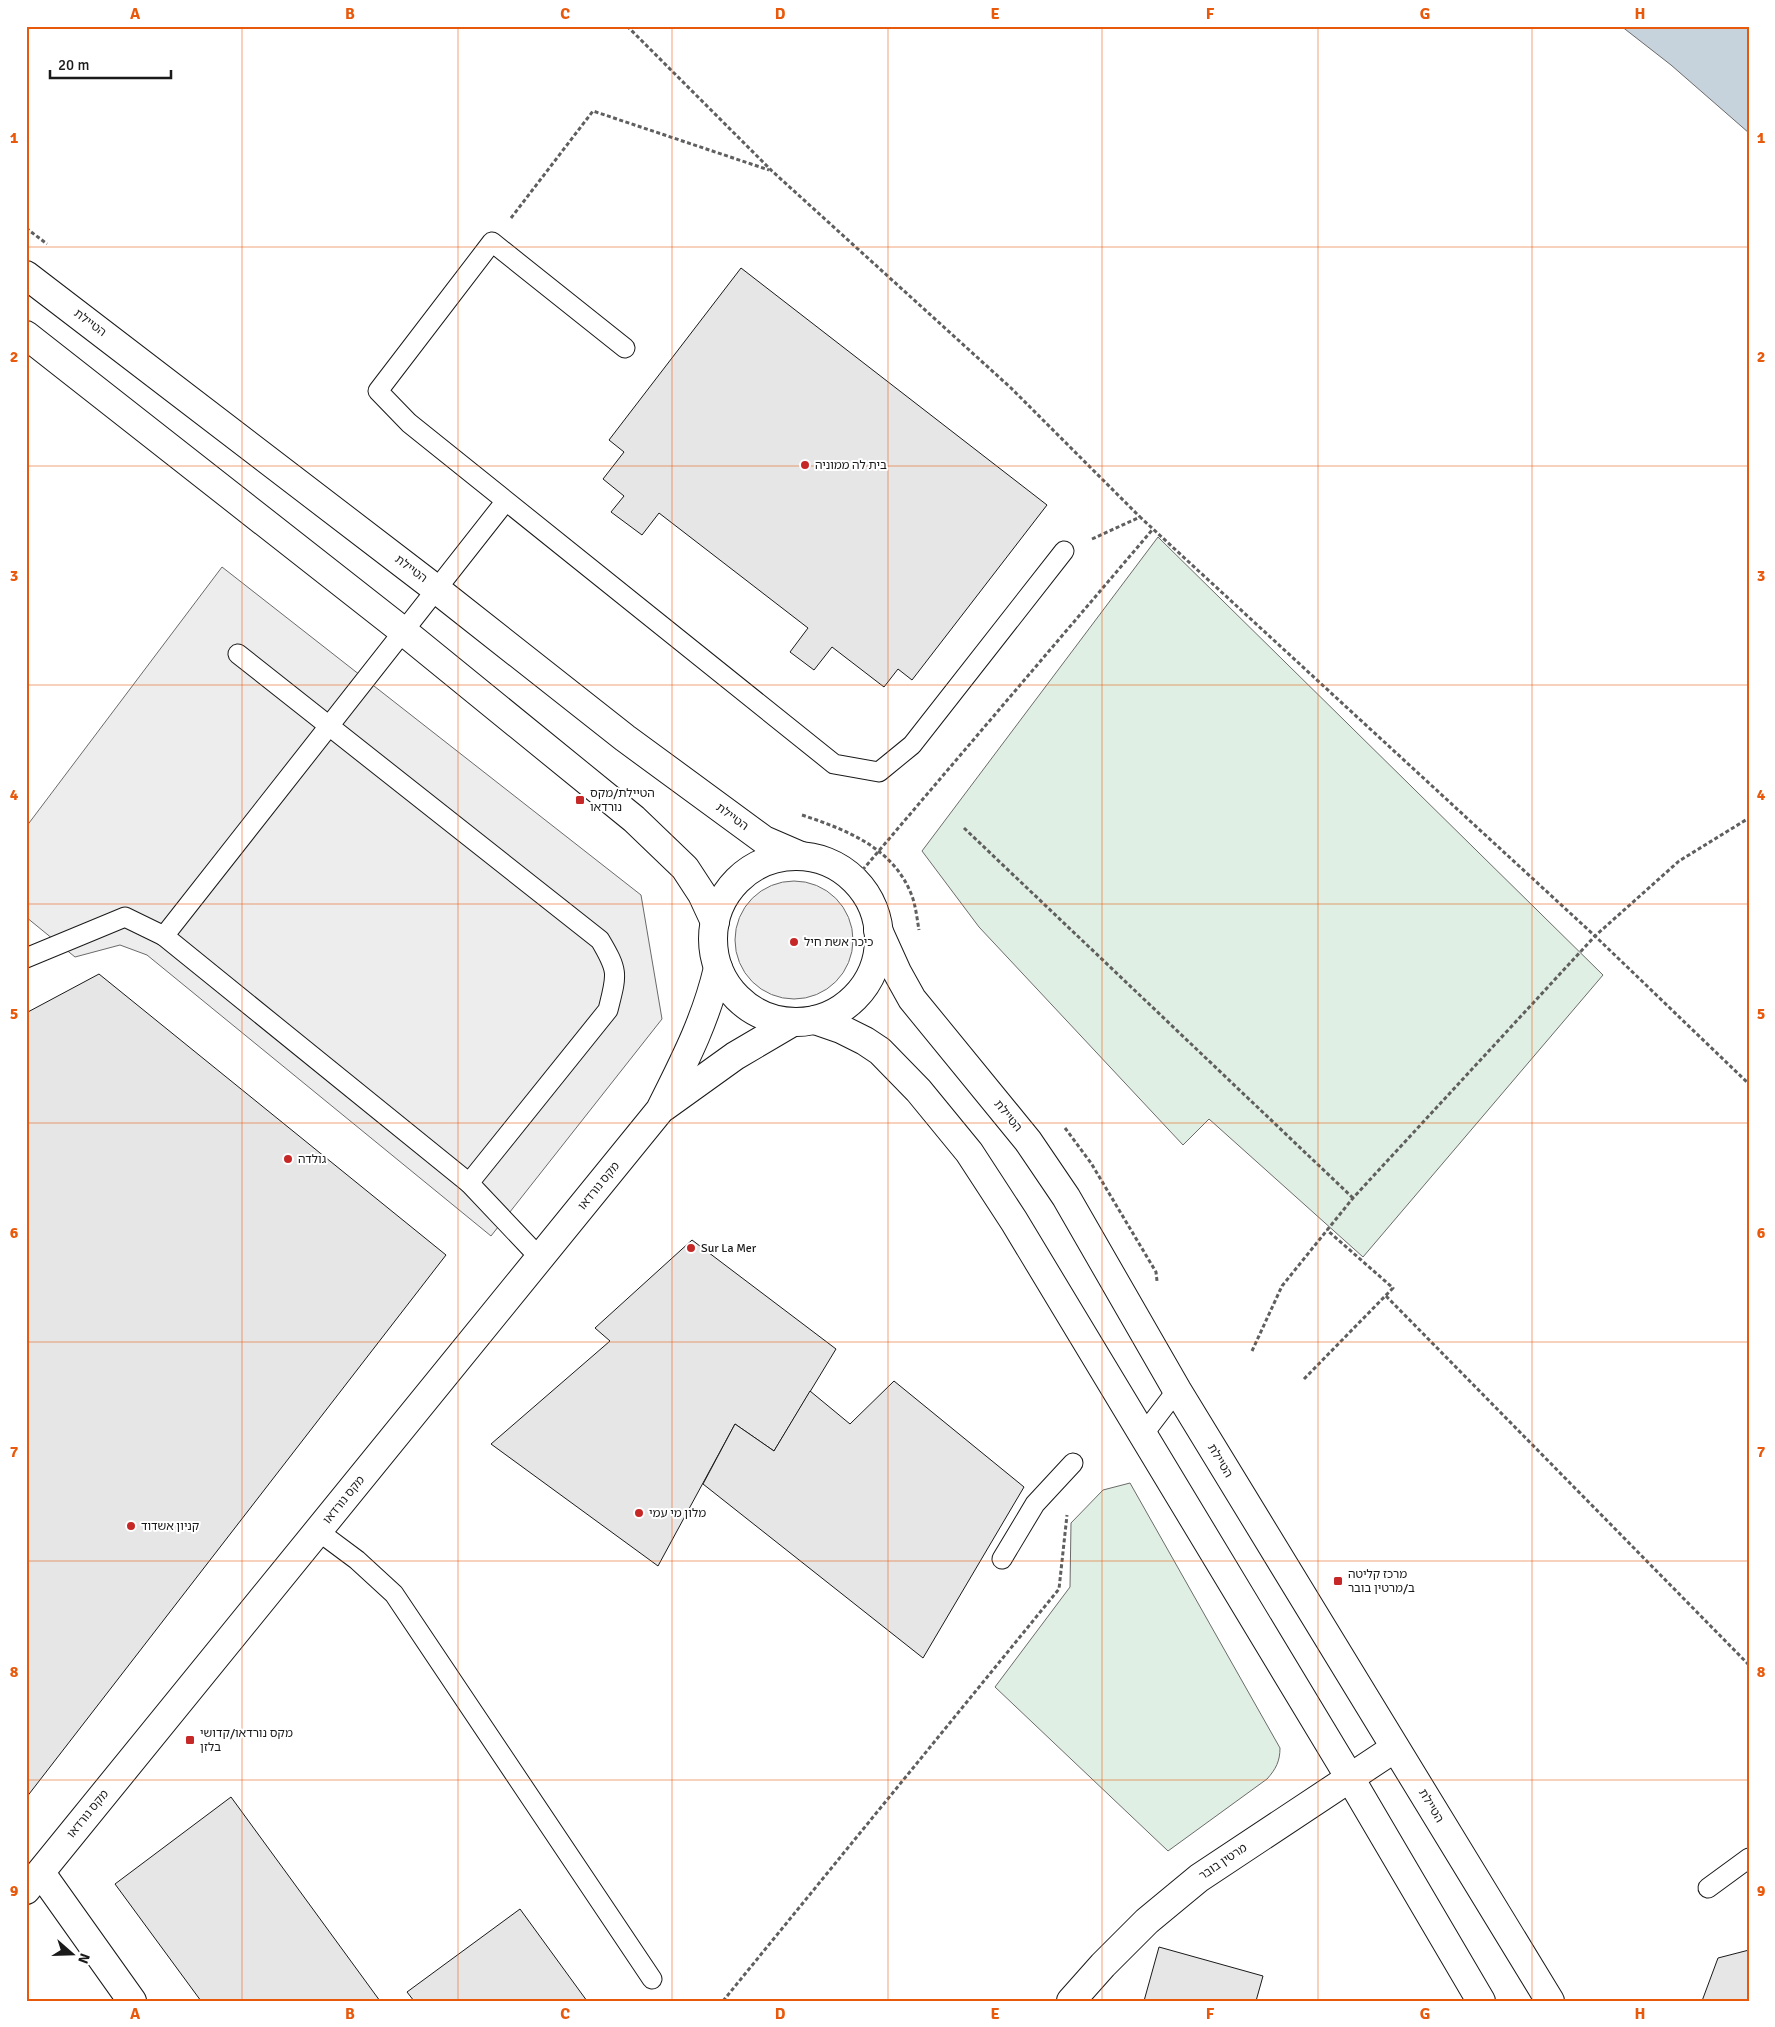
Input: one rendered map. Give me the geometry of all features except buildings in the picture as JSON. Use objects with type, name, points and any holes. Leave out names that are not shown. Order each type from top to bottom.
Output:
[{"type":"main road","name":"הטיילת","points":[[26,275],[436,589],[625,738],[764,840],[801,856]]},
{"type":"main road","points":[[26,335],[403,630],[634,818],[685,868],[702,894],[715,922]]},
{"type":"main road","points":[[803,1022],[837,1011],[856,997],[870,977],[878,954],[878,930],[873,908],[861,887],[854,880],[844,871],[823,861],[801,856],[778,859],[756,867],[737,881],[723,900],[715,922],[713,945],[718,968],[730,990],[747,1007],[768,1018],[841,1029],[866,1041],[880,1051],[919,1092],[969,1152],[1014,1222],[1350,1778],[1481,2001]]},
{"type":"main road","name":"הטיילת","points":[[878,930],[897,972],[912,999],[1028,1141],[1066,1197],[1176,1390],[1550,2001]]},
{"type":"main road","name":"מקס נורדאו","points":[[33,1881],[660,1110],[701,1026],[711,1000],[718,968]]},
{"type":"main road","name":"מקס נורדאו","points":[[660,1110],[735,1056],[803,1022]]},
{"type":"main road","name":"מרטין בובר","points":[[1071,2001],[1103,1965],[1147,1921],[1199,1878],[1395,1748]]},
{"type":"main road","points":[[33,1881],[132,2001]]},
{"type":"lane","points":[[625,348],[492,242],[378,390],[409,423],[505,502],[834,764],[879,772],[912,745],[1064,551]]},
{"type":"lane","points":[[164,936],[505,502]]},
{"type":"lane","points":[[238,654],[600,940],[613,962],[615,980],[608,1010],[470,1183]]},
{"type":"lane","points":[[26,958],[125,917],[164,936],[470,1183],[540,1258]]},
{"type":"lane","points":[[1142,1436],[1176,1390]]},
{"type":"lane","points":[[1002,1559],[1035,1504],[1072,1462]]},
{"type":"lane","points":[[318,1532],[357,1560],[394,1594],[652,1979]]},
{"type":"lane","points":[[1708,1888],[1749,1858]]},
{"type":"path","points":[[626,26],[772,171],[1011,388],[1140,517],[1595,936],[1749,1084]]},
{"type":"path","points":[[492,242],[593,111],[772,171]]},
{"type":"path","points":[[1064,551],[1140,517]]},
{"type":"path","points":[[854,880],[1153,529]]},
{"type":"path","points":[[1252,1351],[1282,1286],[1353,1198],[1595,936],[1678,862],[1749,818]]},
{"type":"path","points":[[964,828],[1353,1198]]},
{"type":"path","points":[[1304,1380],[1393,1288],[1327,1230]]},
{"type":"path","points":[[1386,1296],[1749,1665]]},
{"type":"path","points":[[723,2001],[1059,1589],[1072,1462]]},
{"type":"green space","points":[[1158,537],[1603,975],[1363,1257],[1209,1119],[1183,1145],[979,927],[922,851]]},
{"type":"green space","points":[[1130,1483],[1280,1748],[1277,1765],[1267,1779],[1168,1851],[995,1687],[1070,1587],[1071,1523],[1103,1490]]},
{"type":"shaded area","points":[[1621,26],[1749,26],[1749,133],[1671,65]]},
{"type":"shaded area","points":[[222,567],[641,895],[662,1019],[491,1236],[147,955],[120,945],[75,957],[26,917],[26,827]]},
{"type":"shaded area","name":"כיכר אשת חיל","points":[[794,881],[817,885],[836,898],[849,917],[853,940],[849,963],[836,982],[817,995],[794,999],[771,995],[752,982],[739,963],[735,940],[739,917],[752,898],[771,885]]},
{"type":"place","name":"בית לה ממוניה","points":[[805,465]]},
{"type":"place","name":"הטיילת/מקס נורדאו","points":[[580,800]]},
{"type":"place","name":"כיכר אשת חיל","points":[[794,942]]},
{"type":"place","name":"גולדה","points":[[288,1159]]},
{"type":"place","name":"Sur La Mer","points":[[691,1248]]},
{"type":"place","name":"מלון מי עמי","points":[[639,1513]]},
{"type":"place","name":"קניון אשדוד","points":[[131,1526]]},
{"type":"place","name":"מרכז קליטה ב/מרטין בובר","points":[[1338,1581]]},
{"type":"place","name":"מקס נורדאו/קדושי בלזן","points":[[190,1740]]}]
